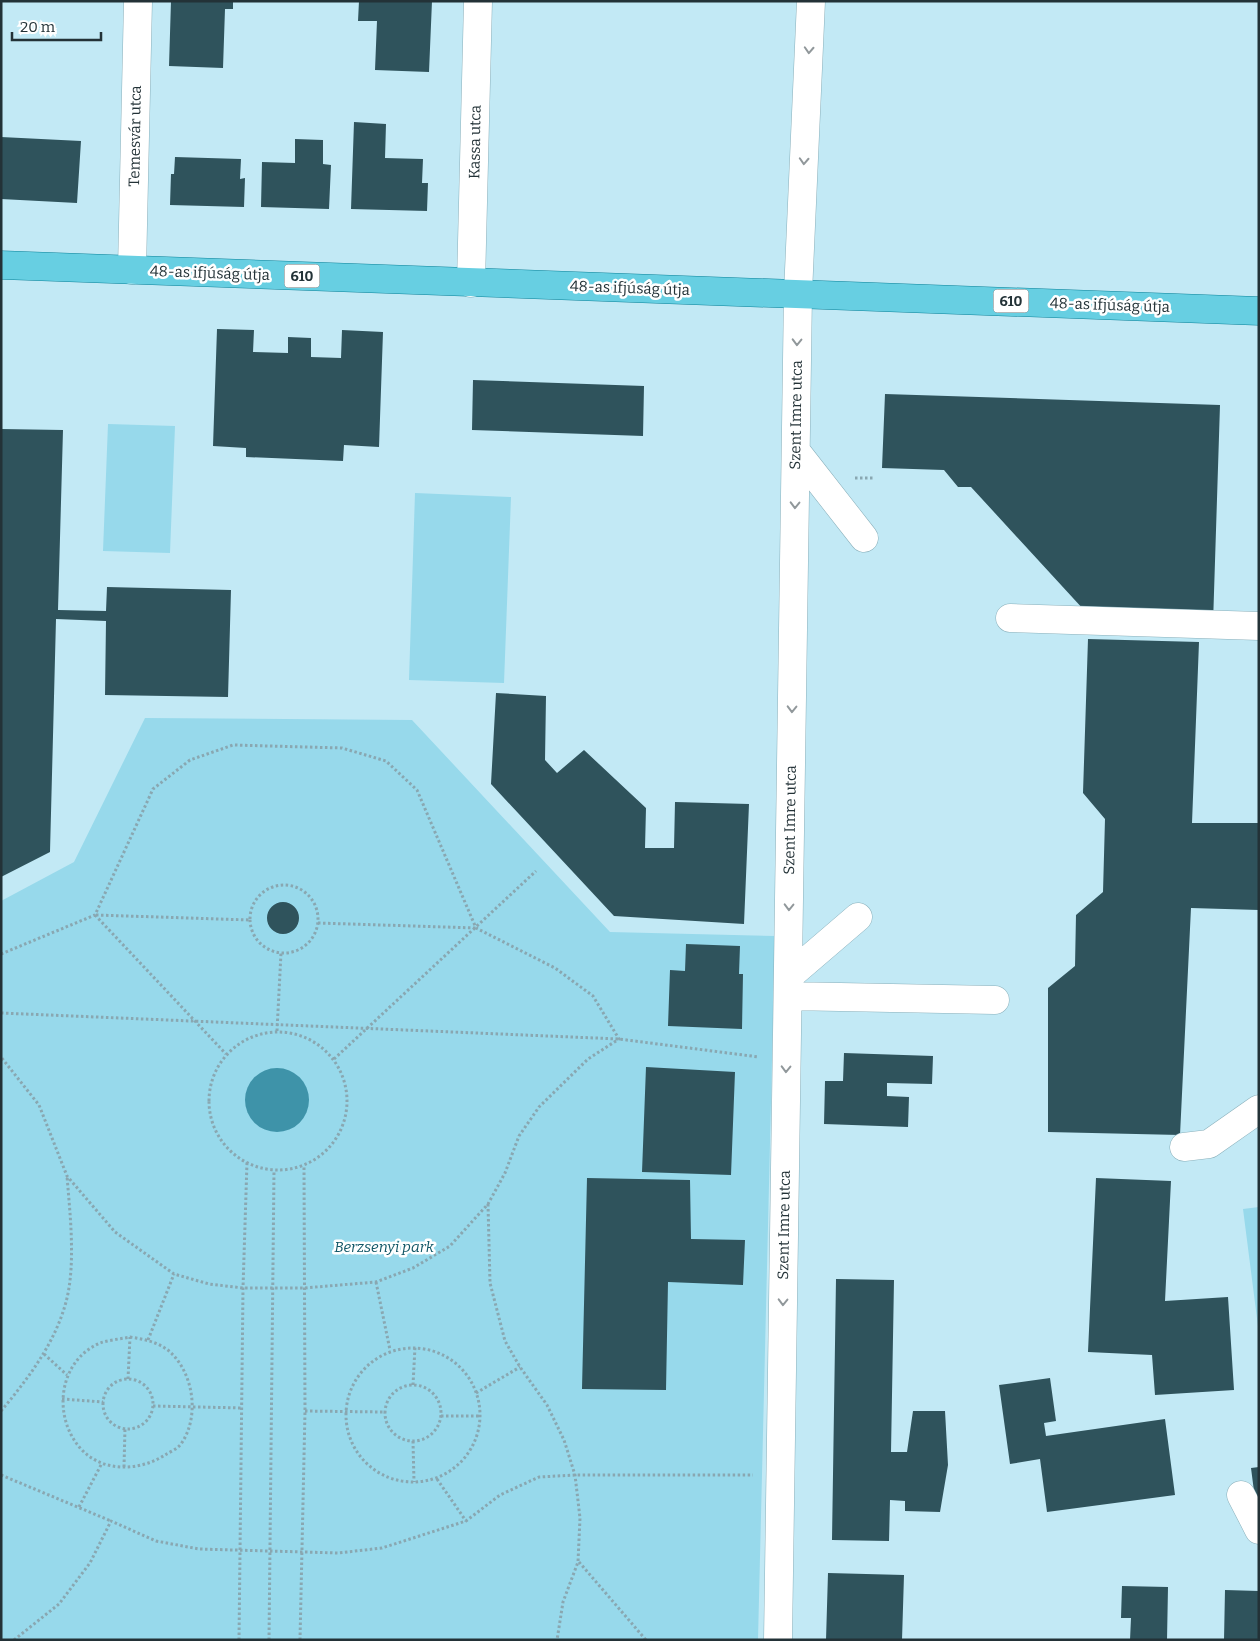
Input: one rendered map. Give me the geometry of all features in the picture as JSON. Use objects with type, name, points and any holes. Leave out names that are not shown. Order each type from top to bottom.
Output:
[{"type":"main road","name":"48-as ifjúság útja","points":[[1,265],[1259,311]]},
{"type":"street","name":"Temesvár utca","points":[[132,270],[138,1]]},
{"type":"street","name":"Kassa utca","points":[[471,283],[478,1]]},
{"type":"street","name":"Szent Imre utca","points":[[778,1640],[798,293],[811,1]]},
{"type":"street","points":[[796,450],[864,538]]},
{"type":"street","points":[[1010,618],[1259,626]]},
{"type":"street","points":[[788,987],[858,917]]},
{"type":"street","points":[[788,987],[995,1000]]},
{"type":"street","points":[[1184,1147],[1208,1144],[1259,1109]]},
{"type":"path","points":[[95,915],[153,789],[190,760],[233,745],[342,748],[386,761],[417,790],[476,928]]},
{"type":"path","points":[[334,1058],[536,871]]},
{"type":"path","points":[[278,886],[291,886],[302,890],[314,902],[318,923],[315,935],[305,946],[288,953],[281,953],[271,951],[261,945],[251,931],[250,920],[251,910],[257,898],[268,889],[278,886]]},
{"type":"path","points":[[95,915],[226,1054]]},
{"type":"path","points":[[1,954],[95,915],[250,920]]},
{"type":"path","points":[[318,923],[476,928],[555,968],[593,996],[619,1039]]},
{"type":"path","points":[[277,1031],[281,953]]},
{"type":"path","points":[[1,1013],[619,1039],[786,1060]]},
{"type":"path","points":[[277,1031],[299,1035],[318,1044],[334,1058],[345,1083],[347,1096],[346,1117],[338,1136],[325,1152],[304,1166],[274,1170],[247,1162],[229,1150],[217,1133],[210,1113],[209,1093],[214,1072],[226,1054],[241,1042],[259,1034],[277,1031]]},
{"type":"path","points":[[67,1176],[115,1232],[174,1274],[209,1284],[243,1288],[304,1288],[376,1282],[413,1268],[450,1246],[488,1204],[505,1173],[519,1136],[539,1107],[588,1059],[619,1039]]},
{"type":"path","points":[[1,1057],[39,1105],[67,1176],[72,1243],[66,1302],[44,1354],[1,1411]]},
{"type":"path","points":[[239,1640],[243,1288],[247,1162]]},
{"type":"path","points":[[300,1640],[305,1410],[304,1166]]},
{"type":"path","points":[[269,1640],[274,1170]]},
{"type":"path","points":[[488,1204],[490,1283],[505,1341],[520,1367],[547,1405],[564,1440],[575,1475],[580,1518],[578,1562],[563,1602],[557,1640]]},
{"type":"path","points":[[148,1340],[174,1274]]},
{"type":"path","points":[[376,1282],[390,1350]]},
{"type":"path","points":[[128,1379],[130,1337]]},
{"type":"path","points":[[130,1337],[148,1340],[168,1350],[184,1369],[191,1389],[192,1406],[189,1430],[179,1447],[142,1466],[124,1467],[102,1463],[82,1450],[70,1433],[63,1413],[62,1399],[67,1375],[81,1355],[100,1343],[130,1337]]},
{"type":"path","points":[[413,1385],[415,1347]]},
{"type":"path","points":[[415,1347],[436,1352],[454,1362],[468,1378],[476,1393],[480,1416],[474,1445],[461,1463],[437,1479],[414,1482],[398,1480],[378,1471],[355,1451],[346,1426],[346,1411],[353,1385],[372,1361],[390,1350],[415,1347]]},
{"type":"path","points":[[44,1354],[67,1375]]},
{"type":"path","points":[[476,1393],[520,1367]]},
{"type":"path","points":[[128,1379],[143,1384],[149,1390],[153,1406],[147,1421],[133,1428],[125,1428],[112,1422],[107,1416],[104,1402],[105,1395],[114,1384],[128,1379]]},
{"type":"path","points":[[413,1385],[425,1388],[433,1393],[440,1406],[441,1416],[436,1428],[429,1436],[413,1442],[403,1439],[392,1432],[386,1422],[384,1412],[386,1404],[393,1393],[401,1387],[413,1385]]},
{"type":"path","points":[[62,1399],[104,1402]]},
{"type":"path","points":[[153,1406],[242,1408]]},
{"type":"path","points":[[305,1410],[384,1412]]},
{"type":"path","points":[[441,1416],[480,1416]]},
{"type":"path","points":[[124,1467],[125,1428]]},
{"type":"path","points":[[413,1442],[414,1482]]},
{"type":"path","points":[[79,1507],[102,1463]]},
{"type":"path","points":[[1,1475],[156,1541],[199,1549],[241,1552],[338,1553],[382,1548],[466,1521],[500,1495],[539,1477],[575,1475],[780,1474]]},
{"type":"path","points":[[437,1479],[466,1521]]},
{"type":"path","points":[[14,1640],[59,1604],[90,1563],[111,1521]]},
{"type":"path","points":[[578,1562],[646,1640]]},
{"type":"green space","points":[[108,424],[175,426],[170,553],[103,551]]},
{"type":"green space","points":[[415,493],[511,497],[504,683],[409,680]]},
{"type":"green space","name":"Berzsenyi park","points":[[145,718],[412,720],[610,932],[775,936],[758,1640],[1,1640],[1,901],[74,862]]},
{"type":"green space","points":[[1259,1207],[1259,1334],[1243,1209]]},
{"type":"shaded area","points":[[277,1068],[295,1073],[300,1077],[304,1082],[309,1100],[304,1118],[300,1123],[295,1127],[277,1132],[259,1127],[254,1123],[250,1118],[245,1100],[250,1082],[254,1077],[259,1073]]},
{"type":"building","points":[[171,1],[233,1],[233,9],[225,9],[223,68],[169,66]]},
{"type":"building","points":[[359,1],[432,1],[429,72],[375,70],[377,21],[358,21]]},
{"type":"building","points":[[354,122],[386,124],[385,158],[423,159],[422,183],[428,183],[427,211],[351,209]]},
{"type":"building","points":[[1,137],[81,141],[77,203],[1,199]]},
{"type":"building","points":[[295,139],[323,140],[323,164],[331,165],[329,209],[261,207],[262,162],[295,163]]},
{"type":"building","points":[[175,157],[241,159],[240,179],[245,178],[244,207],[170,205],[171,174],[174,174]]},
{"type":"building","points":[[217,329],[254,330],[253,352],[288,353],[288,337],[311,338],[311,357],[341,358],[342,330],[383,332],[379,447],[344,445],[343,461],[246,457],[246,448],[213,446]]},
{"type":"building","points":[[473,380],[644,386],[643,436],[472,430]]},
{"type":"building","points":[[885,394],[1220,405],[1213,624],[1084,610],[971,487],[958,487],[944,470],[882,468]]},
{"type":"building","points":[[1,429],[63,430],[58,610],[106,611],[107,587],[231,590],[228,697],[105,695],[106,621],[56,619],[50,852],[1,877]]},
{"type":"building","points":[[1088,639],[1199,642],[1192,823],[1259,823],[1259,910],[1191,908],[1180,1135],[1048,1132],[1048,988],[1075,966],[1076,915],[1103,892],[1105,819],[1083,793]]},
{"type":"building","points":[[496,693],[546,696],[545,760],[557,773],[584,750],[646,808],[645,848],[674,848],[675,802],[749,804],[744,924],[614,916],[491,784]]},
{"type":"building","points":[[283,902],[289,903],[294,907],[298,912],[298,924],[294,929],[289,933],[283,934],[277,933],[272,929],[268,924],[267,918],[268,912],[272,907],[277,903]]},
{"type":"building","points":[[686,944],[740,946],[739,974],[743,974],[742,1029],[668,1026],[670,970],[685,971]]},
{"type":"building","points":[[844,1053],[933,1056],[932,1084],[887,1083],[887,1096],[909,1097],[908,1127],[824,1124],[825,1081],[843,1081]]},
{"type":"building","points":[[646,1067],[735,1072],[731,1175],[642,1172]]},
{"type":"building","points":[[587,1178],[690,1180],[691,1239],[745,1240],[743,1285],[668,1282],[666,1390],[582,1389]]},
{"type":"building","points":[[1096,1178],[1171,1181],[1165,1301],[1228,1297],[1234,1390],[1155,1395],[1152,1355],[1088,1352]]},
{"type":"building","points":[[836,1279],[894,1280],[891,1452],[907,1452],[913,1411],[945,1411],[948,1465],[940,1512],[905,1511],[905,1501],[890,1500],[889,1541],[832,1540]]},
{"type":"building","points":[[1050,1378],[1056,1421],[1044,1423],[1046,1436],[1165,1419],[1175,1495],[1047,1512],[1040,1459],[1010,1464],[999,1385]]},
{"type":"building","points":[[1259,1467],[1259,1498],[1255,1499],[1251,1468]]},
{"type":"building","points":[[828,1573],[904,1575],[902,1640],[826,1640]]},
{"type":"building","points":[[1122,1586],[1168,1587],[1167,1640],[1130,1640],[1131,1618],[1121,1618]]},
{"type":"building","points":[[1225,1590],[1259,1591],[1259,1640],[1224,1640]]}]
